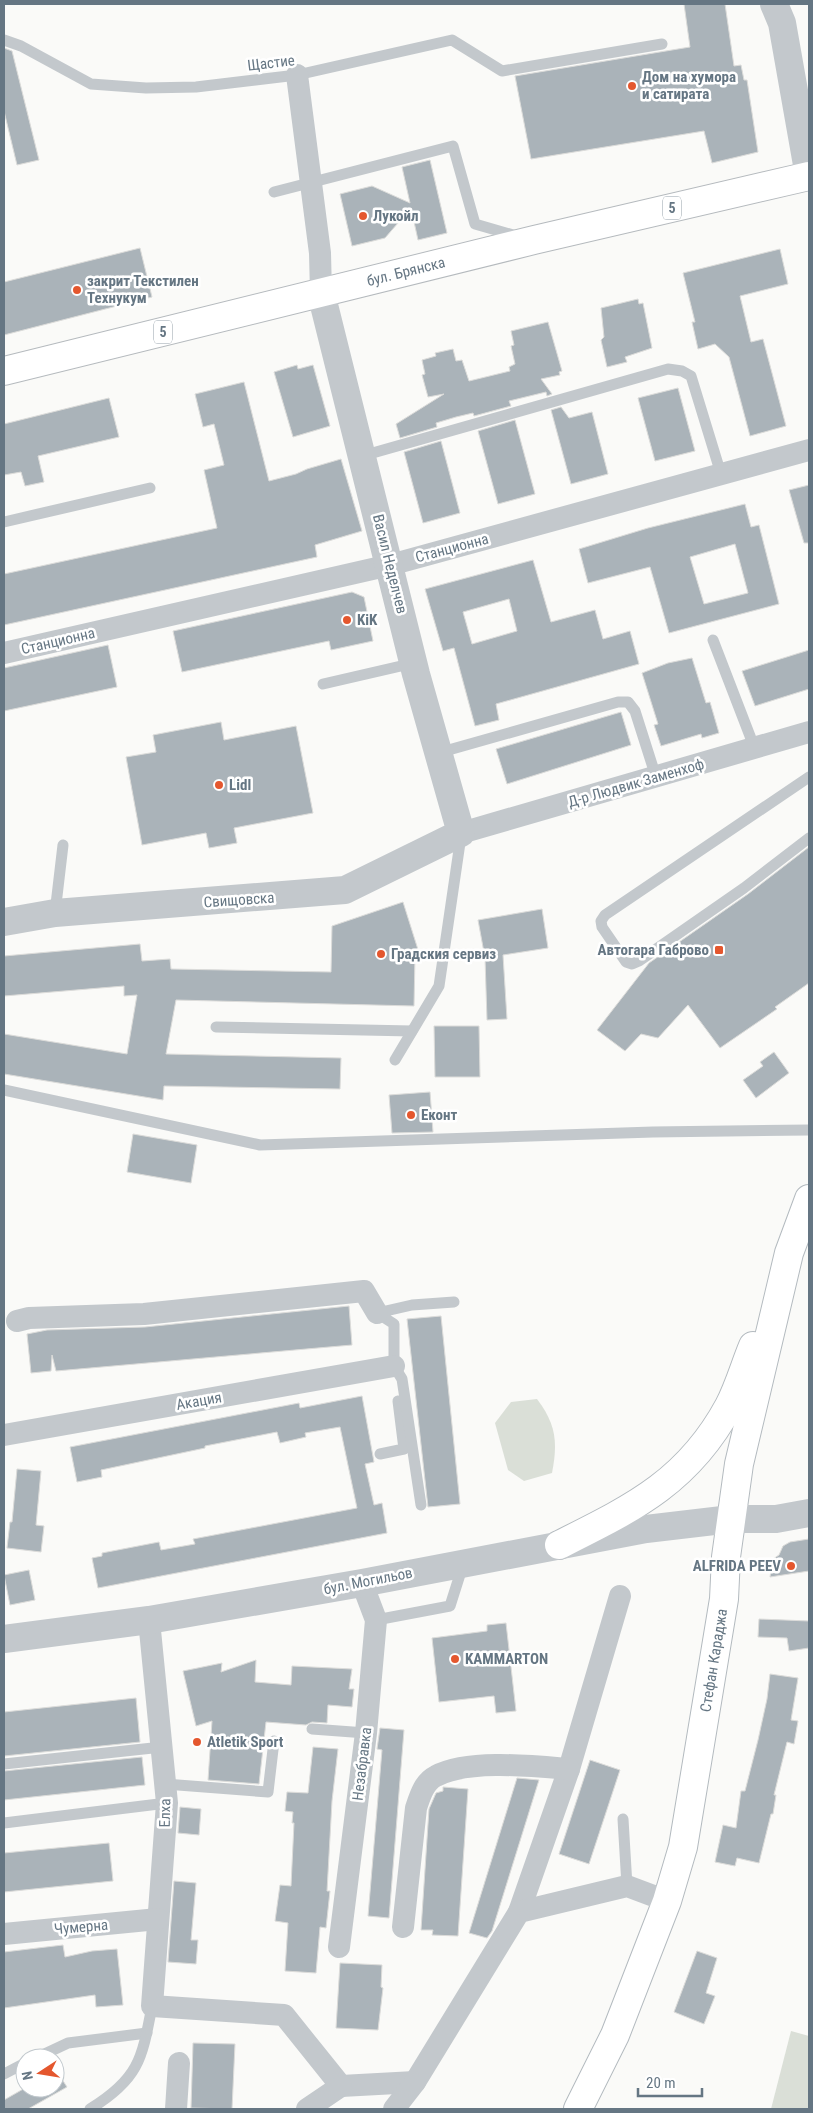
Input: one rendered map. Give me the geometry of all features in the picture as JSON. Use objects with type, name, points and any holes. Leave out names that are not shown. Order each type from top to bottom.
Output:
[{"type":"main road","name":"бул. Брянска","points":[[4,371],[534,240],[809,176]]},
{"type":"main road","name":"Стефан Караджа","points":[[578,2109],[615,2035],[668,1901],[684,1837],[724,1598],[731,1519],[739,1464],[789,1253],[809,1199]]},
{"type":"main road","points":[[559,1546],[651,1496],[701,1448],[730,1404],[789,1253]]},
{"type":"street","points":[[780,10],[809,176]]},
{"type":"street","points":[[297,75],[320,253],[321,293]]},
{"type":"street","name":"Васил Неделчев","points":[[321,293],[414,664],[461,833]]},
{"type":"street","name":"Станционна","points":[[4,653],[390,565],[809,450]]},
{"type":"street","name":"Д-р Людвик Заменхоф","points":[[461,833],[809,732]]},
{"type":"street","name":"Свищовска","points":[[4,922],[55,913],[345,890],[461,833]]},
{"type":"street","points":[[16,1321],[144,1314],[364,1290],[377,1313]]},
{"type":"street","name":"Акация","points":[[4,1435],[394,1366]]},
{"type":"street","name":"бул. Могильов","points":[[4,1639],[149,1620],[362,1583],[646,1529],[731,1519],[776,1519],[809,1513]]},
{"type":"street","name":"Незабравка","points":[[339,1947],[366,1733],[376,1620],[362,1583]]},
{"type":"street","points":[[394,2109],[415,2082],[519,1912],[568,1769],[620,1596]]},
{"type":"street","name":"Елха","points":[[149,1620],[166,1794],[152,2006]]},
{"type":"street","points":[[403,1927],[416,1808],[422,1790],[434,1777],[456,1769],[519,1764],[568,1769]]},
{"type":"street","points":[[519,1912],[627,1886],[668,1901]]},
{"type":"street","name":"Чумерна","points":[[4,1934],[158,1920]]},
{"type":"street","points":[[152,2006],[284,2015],[341,2086]]},
{"type":"street","points":[[176,2109],[179,2063]]},
{"type":"street","points":[[307,2109],[341,2086],[415,2082]]},
{"type":"lane","name":"Щастие","points":[[4,40],[20,46],[91,84],[146,88],[196,87],[297,75],[452,40],[502,71],[662,44]]},
{"type":"lane","points":[[274,192],[453,146],[475,224],[534,240]]},
{"type":"lane","points":[[362,456],[668,369],[682,371],[691,376],[720,474]]},
{"type":"lane","points":[[4,522],[150,488]]},
{"type":"lane","points":[[713,640],[755,749]]},
{"type":"lane","points":[[323,684],[414,664]]},
{"type":"lane","points":[[438,753],[618,702],[628,702],[635,711],[656,777]]},
{"type":"lane","points":[[809,777],[605,915],[601,921],[602,927],[626,962],[632,964],[639,961],[744,888],[809,838]]},
{"type":"lane","points":[[394,1060],[439,986],[461,833]]},
{"type":"lane","points":[[55,913],[64,845]]},
{"type":"lane","points":[[216,1027],[412,1031]]},
{"type":"lane","points":[[4,1090],[260,1146],[643,1132],[809,1130]]},
{"type":"lane","points":[[377,1313],[412,1305],[454,1302]]},
{"type":"lane","points":[[377,1313],[394,1324],[394,1366],[404,1449],[380,1454]]},
{"type":"lane","points":[[394,1366],[402,1379],[421,1505]]},
{"type":"lane","points":[[376,1620],[450,1606],[464,1563]]},
{"type":"lane","points":[[312,1729],[366,1733]]},
{"type":"lane","points":[[4,1823],[166,1794],[268,1792],[274,1741]]},
{"type":"lane","points":[[4,1764],[162,1747]]},
{"type":"lane","points":[[623,1818],[627,1886]]},
{"type":"lane","points":[[90,2109],[110,2097],[137,2067],[152,2006]]},
{"type":"lane","points":[[56,2048],[68,2042],[146,2033]]},
{"type":"shaded area","points":[[537,1399],[552,1425],[555,1443],[554,1462],[552,1473],[524,1481],[508,1470],[495,1423],[511,1402]]},
{"type":"shaded area","points":[[791,2031],[809,2036],[809,2109],[771,2109]]},
{"type":"building","name":"Дом на хумора и сатирата","points":[[684,4],[725,4],[734,66],[741,65],[744,80],[747,80],[758,152],[712,163],[704,131],[531,159],[515,76],[690,47]]},
{"type":"building","points":[[4,48],[12,51],[39,160],[17,165],[4,111]]},
{"type":"building","points":[[430,160],[447,233],[418,240],[411,208],[385,238],[352,246],[340,194],[372,186],[410,203],[402,167]]},
{"type":"building","name":"закрит Текстилен Технукум","points":[[140,248],[152,297],[4,335],[4,282]]},
{"type":"building","points":[[780,249],[788,284],[740,296],[751,342],[763,339],[786,426],[750,436],[729,357],[715,344],[698,349],[692,322],[695,322],[683,273]]},
{"type":"building","points":[[638,299],[639,304],[643,303],[652,348],[625,357],[627,362],[607,367],[601,340],[604,337],[601,308]]},
{"type":"building","points":[[548,322],[562,371],[559,372],[560,375],[541,379],[552,394],[547,396],[546,392],[509,401],[511,406],[474,416],[473,413],[456,417],[436,423],[437,427],[400,438],[396,424],[444,394],[428,397],[422,375],[425,374],[422,360],[436,356],[435,353],[453,349],[456,361],[462,360],[469,381],[510,371],[509,367],[515,364],[511,346],[514,345],[511,331]]},
{"type":"building","points":[[297,365],[298,369],[313,365],[330,426],[293,437],[274,372]]},
{"type":"building","points":[[244,382],[269,481],[341,459],[362,531],[315,545],[317,557],[4,625],[4,574],[217,528],[204,470],[224,465],[214,424],[203,427],[195,394]]},
{"type":"building","points":[[678,388],[695,451],[655,461],[638,398]]},
{"type":"building","points":[[109,398],[119,437],[38,456],[44,482],[25,486],[21,472],[4,475],[4,424]]},
{"type":"building","points":[[561,407],[569,418],[592,412],[608,474],[571,484],[551,410]]},
{"type":"building","points":[[515,420],[535,494],[498,504],[478,431]]},
{"type":"building","points":[[441,441],[460,513],[423,523],[404,452]]},
{"type":"building","points":[[809,485],[809,543],[804,543],[789,490]]},
{"type":"building","points":[[745,504],[751,527],[759,525],[779,604],[669,633],[650,567],[588,583],[579,549],[648,528]],"holes":[[[735,544],[748,593],[704,604],[690,557]]]},
{"type":"building","points":[[533,560],[551,622],[595,610],[603,639],[630,631],[639,664],[496,704],[499,720],[475,726],[454,648],[443,651],[425,589]],"holes":[[[509,599],[517,631],[472,644],[463,612]]]},
{"type":"building","points":[[352,592],[364,597],[373,641],[331,650],[329,641],[182,672],[173,631]]},
{"type":"building","points":[[108,645],[117,687],[4,711],[4,668]]},
{"type":"building","points":[[809,650],[809,689],[755,706],[742,671]]},
{"type":"building","points":[[692,658],[706,703],[710,702],[719,733],[702,738],[701,734],[661,746],[654,725],[658,724],[642,673],[668,663]]},
{"type":"building","points":[[621,712],[631,745],[507,784],[496,749]]},
{"type":"building","name":"Lidl","points":[[221,722],[224,740],[296,726],[313,813],[234,828],[237,843],[209,848],[206,833],[142,845],[126,757],[156,752],[153,735]]},
{"type":"building","name":"Автогара Габрово","points":[[809,847],[809,983],[775,1007],[777,1009],[720,1048],[688,1005],[658,1038],[641,1034],[625,1051],[597,1030],[649,963],[748,894]]},
{"type":"building","points":[[403,902],[420,956],[415,955],[414,1006],[176,1000],[166,1054],[341,1058],[340,1089],[164,1086],[163,1100],[4,1074],[4,1034],[127,1054],[137,995],[124,996],[124,986],[4,996],[4,956],[140,944],[142,961],[170,959],[171,969],[331,972],[332,926]]},
{"type":"building","points":[[542,909],[548,948],[503,955],[507,1019],[487,1020],[485,958],[478,920]]},
{"type":"building","points":[[434,1026],[479,1026],[480,1077],[435,1077]]},
{"type":"building","points":[[774,1052],[789,1073],[756,1098],[743,1080],[763,1066],[760,1062]]},
{"type":"building","name":"Еконт","points":[[430,1092],[433,1132],[392,1133],[389,1095]]},
{"type":"building","points":[[133,1134],[197,1145],[191,1183],[127,1172]]},
{"type":"building","points":[[349,1306],[352,1345],[56,1371],[52,1355],[51,1371],[31,1373],[27,1334],[47,1330],[145,1327]]},
{"type":"building","points":[[441,1316],[460,1504],[428,1507],[407,1319]]},
{"type":"building","points":[[362,1396],[374,1462],[365,1464],[374,1505],[382,1503],[387,1533],[98,1588],[92,1558],[102,1556],[102,1553],[159,1542],[161,1550],[195,1544],[193,1539],[357,1508],[340,1427],[305,1433],[306,1437],[280,1443],[277,1432],[205,1446],[205,1448],[101,1470],[102,1477],[77,1482],[70,1447],[299,1403],[300,1408]]},
{"type":"building","points":[[17,1469],[41,1471],[36,1525],[44,1526],[41,1552],[7,1548],[10,1522],[12,1522]]},
{"type":"building","name":"ALFRIDA PEEV","points":[[809,1539],[809,1571],[770,1577],[773,1559],[779,1555],[783,1546],[790,1542]]},
{"type":"building","points":[[29,1570],[35,1600],[10,1605],[4,1575]]},
{"type":"building","points":[[759,1619],[809,1621],[809,1648],[789,1651],[787,1638],[758,1637]]},
{"type":"building","points":[[506,1623],[516,1711],[496,1713],[494,1696],[439,1702],[432,1638],[487,1631],[487,1625]]},
{"type":"building","points":[[256,1660],[255,1682],[291,1685],[292,1666],[352,1669],[349,1689],[354,1689],[352,1707],[328,1705],[327,1723],[312,1722],[306,1725],[266,1722],[259,1784],[208,1780],[212,1721],[196,1726],[183,1671],[222,1663],[221,1672]]},
{"type":"building","points":[[770,1674],[798,1678],[791,1720],[798,1721],[794,1744],[787,1742],[774,1795],[776,1795],[773,1814],[771,1814],[759,1863],[737,1858],[735,1866],[715,1862],[723,1825],[736,1828],[741,1791],[745,1791],[758,1740],[767,1699]]},
{"type":"building","points":[[136,1698],[140,1742],[4,1756],[4,1712]]},
{"type":"building","points":[[380,1728],[404,1730],[389,1918],[368,1916],[382,1750],[377,1749]]},
{"type":"building","points":[[313,1747],[338,1749],[332,1801],[327,1891],[330,1891],[326,1928],[320,1927],[316,1973],[285,1971],[288,1923],[275,1921],[280,1885],[291,1886],[294,1823],[292,1823],[293,1812],[285,1811],[287,1792],[308,1793]]},
{"type":"building","points":[[142,1757],[145,1785],[4,1800],[4,1771]]},
{"type":"building","points":[[590,1760],[620,1770],[589,1864],[559,1854]]},
{"type":"building","points":[[517,1778],[539,1780],[492,1931],[487,1938],[469,1933]]},
{"type":"building","points":[[443,1787],[468,1789],[458,1936],[432,1935],[433,1930],[421,1930],[429,1809],[436,1793],[443,1791]]},
{"type":"building","points":[[180,1807],[201,1809],[199,1835],[178,1833]]},
{"type":"building","points":[[109,1843],[113,1881],[4,1892],[4,1853]]},
{"type":"building","points":[[174,1881],[196,1883],[191,1940],[198,1940],[196,1964],[168,1962]]},
{"type":"building","points":[[63,1945],[65,1957],[92,1951],[117,1949],[123,2005],[96,2007],[95,1995],[4,2008],[4,1952]]},
{"type":"building","points":[[697,1951],[717,1958],[706,1993],[715,1996],[704,2024],[674,2012]]},
{"type":"building","points":[[340,1963],[382,1965],[381,1987],[383,1988],[378,2030],[336,2028]]},
{"type":"building","points":[[193,2043],[235,2044],[232,2109],[191,2108]]},
{"type":"building","points":[[15,2094],[15,2098],[48,2098],[28,2109],[4,2109],[4,2100]]},
{"type":"place","name":"Дом на хумора и сатирата","points":[[632,86]]},
{"type":"place","name":"Лукойл","points":[[363,216]]},
{"type":"place","name":"закрит Текстилен Технукум","points":[[77,290]]},
{"type":"place","name":"KiK","points":[[347,620]]},
{"type":"place","name":"Lidl","points":[[219,785]]},
{"type":"place","name":"Автогара Габрово","points":[[719,950]]},
{"type":"place","name":"Градския сервиз","points":[[381,954]]},
{"type":"place","name":"Еконт","points":[[411,1115]]},
{"type":"place","name":"ALFRIDA PEEV","points":[[791,1566]]},
{"type":"place","name":"KAMMARTON","points":[[455,1659]]},
{"type":"place","name":"Atletik Sport","points":[[197,1742]]}]
